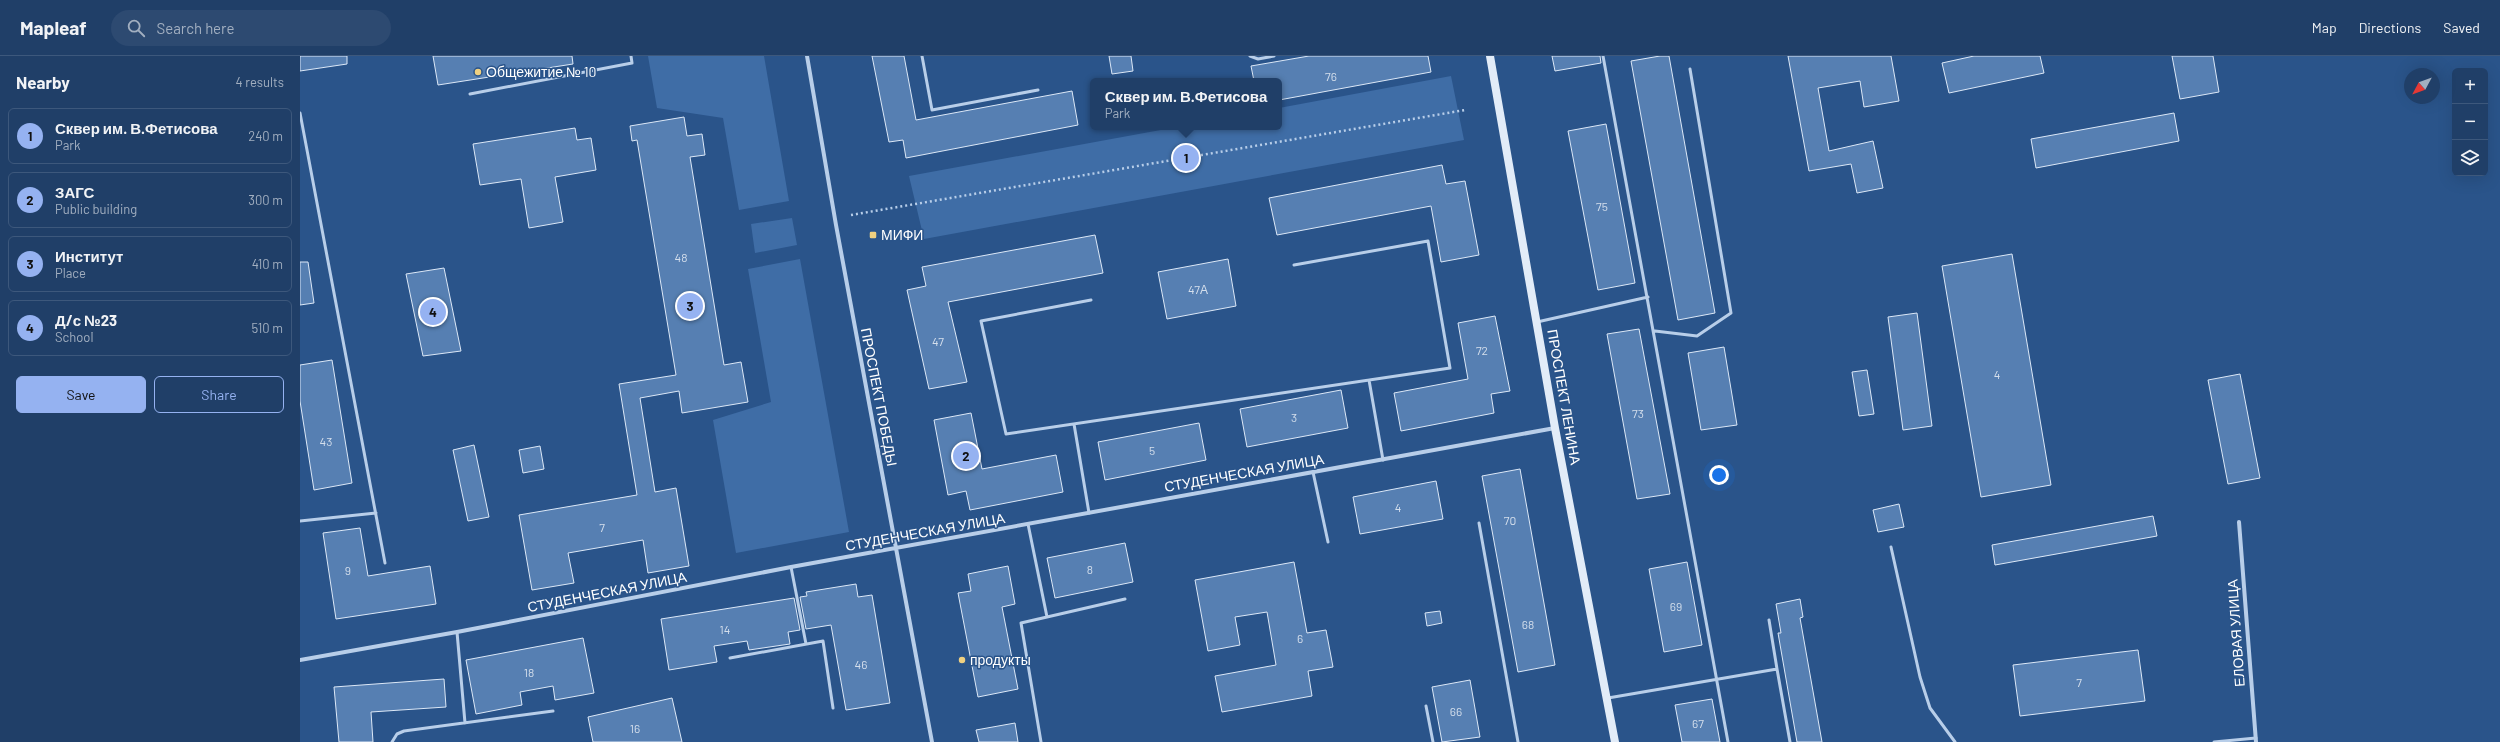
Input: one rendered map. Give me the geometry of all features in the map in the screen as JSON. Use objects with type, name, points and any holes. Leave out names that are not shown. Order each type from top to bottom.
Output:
[{"type":"street","name":"ПРОСПЕКТ ПОБЕДЫ","points":[[807,56],[836,224],[932,742]]},
{"type":"street","name":"ПРОСПЕКТ ЛЕНИНА","points":[[1490,56],[1555,428],[1608,698],[1615,742]]},
{"type":"street","name":"СТУДЕНЧЕСКАЯ УЛИЦА","points":[[300,660],[457,632],[791,567],[1555,428]]},
{"type":"street","name":"ЕЛОВАЯ УЛИЦА","points":[[2239,522],[2256,740]]},
{"type":"lane","points":[[470,94],[632,63],[631,56]]},
{"type":"lane","points":[[922,56],[932,110],[1038,90]]},
{"type":"lane","points":[[1250,56],[1258,59],[1274,56]]},
{"type":"lane","points":[[1603,56],[1655,331],[1728,742]]},
{"type":"lane","points":[[1655,331],[1697,336],[1731,313],[1690,69]]},
{"type":"lane","points":[[300,113],[385,563]]},
{"type":"lane","points":[[300,142],[305,141]]},
{"type":"lane","points":[[1091,300],[981,321],[1006,434],[1450,368],[1428,241],[1294,265]]},
{"type":"lane","points":[[1537,322],[1648,297]]},
{"type":"lane","points":[[1369,380],[1383,460]]},
{"type":"lane","points":[[1074,424],[1090,513]]},
{"type":"lane","points":[[1313,472],[1328,542]]},
{"type":"lane","points":[[300,521],[376,513]]},
{"type":"lane","points":[[1479,523],[1518,742]]},
{"type":"lane","points":[[1028,524],[1047,617]]},
{"type":"lane","points":[[1891,547],[1922,683],[1930,708],[1955,742]]},
{"type":"lane","points":[[791,567],[806,644]]},
{"type":"lane","points":[[1041,742],[1021,623],[1125,599]]},
{"type":"lane","points":[[1768,620],[1790,742]]},
{"type":"lane","points":[[457,632],[465,723]]},
{"type":"lane","points":[[730,658],[823,641],[833,708]]},
{"type":"lane","points":[[1608,698],[1776,669]]},
{"type":"lane","points":[[1426,706],[1432,742]]},
{"type":"lane","points":[[392,742],[397,734],[404,731],[553,711]]},
{"type":"lane","points":[[2214,742],[2256,740]]},
{"type":"path","points":[[851,215],[1465,110]]},
{"type":"shaded area","points":[[648,56],[764,56],[789,201],[739,210],[723,118],[657,108]]},
{"type":"shaded area","points":[[1451,76],[1464,140],[924,239],[909,176],[1161,130],[1282,130],[1282,107]]},
{"type":"shaded area","points":[[792,218],[797,245],[755,253],[751,224]]},
{"type":"shaded area","points":[[800,259],[849,532],[736,553],[713,420],[771,402],[748,269]]},
{"type":"building","points":[[300,56],[347,56],[347,64],[300,71]]},
{"type":"building","name":"Общежитие № 10","points":[[433,56],[572,56],[573,64],[438,85]]},
{"type":"building","points":[[872,56],[904,56],[916,120],[1072,91],[1078,125],[906,158],[903,140],[889,142]]},
{"type":"building","points":[[1109,56],[1131,56],[1133,71],[1112,74]]},
{"type":"building","points":[[1309,56],[1428,56],[1431,72],[1282,99],[1282,78],[1253,78],[1251,66]]},
{"type":"building","points":[[1552,56],[1600,56],[1601,63],[1555,71]]},
{"type":"building","points":[[1669,56],[1715,313],[1678,320],[1631,61]]},
{"type":"building","points":[[1788,56],[1891,56],[1899,101],[1864,107],[1860,81],[1818,88],[1829,151],[1873,141],[1883,188],[1857,193],[1851,164],[1809,171]]},
{"type":"building","points":[[1974,56],[2040,56],[2044,73],[1949,93],[1942,63]]},
{"type":"building","points":[[2172,56],[2213,56],[2219,92],[2180,99]]},
{"type":"building","points":[[2174,113],[2179,141],[2036,168],[2031,139]]},
{"type":"building","points":[[684,117],[687,136],[702,134],[705,155],[690,157],[724,365],[741,362],[748,402],[682,413],[679,391],[640,398],[655,492],[676,488],[689,566],[648,573],[643,540],[568,553],[574,583],[532,590],[519,515],[637,495],[619,384],[676,375],[637,140],[632,141],[630,126]]},
{"type":"building","points":[[1606,124],[1635,283],[1598,290],[1568,131]]},
{"type":"building","points":[[575,128],[577,140],[591,138],[596,170],[555,177],[563,222],[529,228],[521,179],[480,185],[473,144]]},
{"type":"building","points":[[1442,165],[1446,184],[1465,181],[1479,255],[1441,262],[1431,206],[1277,235],[1269,198]]},
{"type":"building","points":[[1095,235],[1103,273],[948,302],[967,382],[929,389],[907,290],[926,286],[922,267]]},
{"type":"building","points":[[2012,254],[2051,485],[1981,497],[1942,266]]},
{"type":"building","points":[[1228,259],[1236,306],[1167,319],[1158,272]]},
{"type":"building","points":[[300,262],[308,262],[314,303],[300,305]]},
{"type":"building","points":[[444,268],[461,351],[423,356],[406,274]]},
{"type":"building","points":[[1917,313],[1932,426],[1903,430],[1888,317]]},
{"type":"building","points":[[1495,316],[1510,391],[1491,394],[1494,413],[1401,431],[1394,393],[1468,379],[1458,323]]},
{"type":"building","points":[[1639,329],[1670,494],[1637,499],[1607,334]]},
{"type":"building","points":[[1724,347],[1737,425],[1701,430],[1688,353]]},
{"type":"building","points":[[332,360],[352,483],[314,490],[300,401],[300,365]]},
{"type":"building","points":[[1867,370],[1874,414],[1859,416],[1852,372]]},
{"type":"building","points":[[2240,374],[2260,478],[2228,484],[2208,380]]},
{"type":"building","points":[[1341,390],[1348,428],[1247,447],[1240,409]]},
{"type":"building","points":[[971,413],[982,469],[1056,455],[1063,492],[970,510],[966,491],[948,495],[934,420]]},
{"type":"building","points":[[1199,423],[1206,460],[1105,480],[1098,442]]},
{"type":"building","points":[[474,445],[489,517],[468,521],[453,450]]},
{"type":"building","points":[[540,446],[544,469],[523,473],[519,450]]},
{"type":"building","points":[[1520,469],[1555,665],[1518,672],[1482,476]]},
{"type":"building","points":[[1436,481],[1443,519],[1360,534],[1353,497]]},
{"type":"building","points":[[1899,504],[1904,527],[1878,532],[1873,510]]},
{"type":"building","points":[[2153,516],[2157,536],[1995,565],[1992,545]]},
{"type":"building","points":[[360,528],[368,576],[430,566],[436,604],[336,619],[323,533]]},
{"type":"building","points":[[1125,543],[1133,582],[1055,598],[1047,558]]},
{"type":"building","points":[[1294,562],[1307,633],[1326,630],[1333,667],[1308,671],[1312,696],[1222,712],[1215,676],[1276,665],[1267,612],[1235,617],[1240,645],[1208,651],[1195,580]]},
{"type":"building","points":[[1687,562],[1702,645],[1664,652],[1649,569]]},
{"type":"building","points":[[1008,566],[1015,604],[1002,607],[1018,689],[978,697],[958,593],[971,591],[968,574]]},
{"type":"building","points":[[856,584],[858,597],[872,595],[890,703],[846,710],[831,625],[806,629],[800,597],[807,596],[806,592]]},
{"type":"building","points":[[794,598],[800,630],[788,632],[790,644],[749,650],[747,641],[714,646],[717,662],[669,670],[661,619]]},
{"type":"building","points":[[1800,599],[1803,617],[1800,618],[1822,742],[1797,742],[1778,633],[1781,633],[1776,604]]},
{"type":"building","points":[[1440,611],[1442,623],[1427,626],[1425,613]]},
{"type":"building","points":[[583,638],[594,693],[555,700],[553,686],[520,692],[522,705],[476,714],[466,660]]},
{"type":"building","points":[[2138,650],[2145,701],[2020,716],[2013,665]]},
{"type":"building","points":[[444,679],[446,707],[371,712],[373,742],[339,742],[334,687]]},
{"type":"building","points":[[1470,680],[1480,737],[1442,742],[1432,687]]},
{"type":"building","points":[[672,698],[682,742],[593,742],[588,717]]},
{"type":"building","points":[[1712,699],[1720,742],[1682,742],[1675,705]]},
{"type":"building","points":[[1015,723],[1018,742],[979,742],[976,730]]},
{"type":"place","name":"Общежитие № 10","points":[[478,72]]},
{"type":"place","name":"Сквер им. В.Фетисова","points":[[1186,158]]},
{"type":"place","name":"МИФИ","points":[[873,235]]},
{"type":"place","name":"Институт","points":[[690,306]]},
{"type":"place","name":"Д/с №23","points":[[433,312]]},
{"type":"place","name":"ЗАГС","points":[[966,456]]},
{"type":"place","name":"продукты","points":[[962,660]]}]
